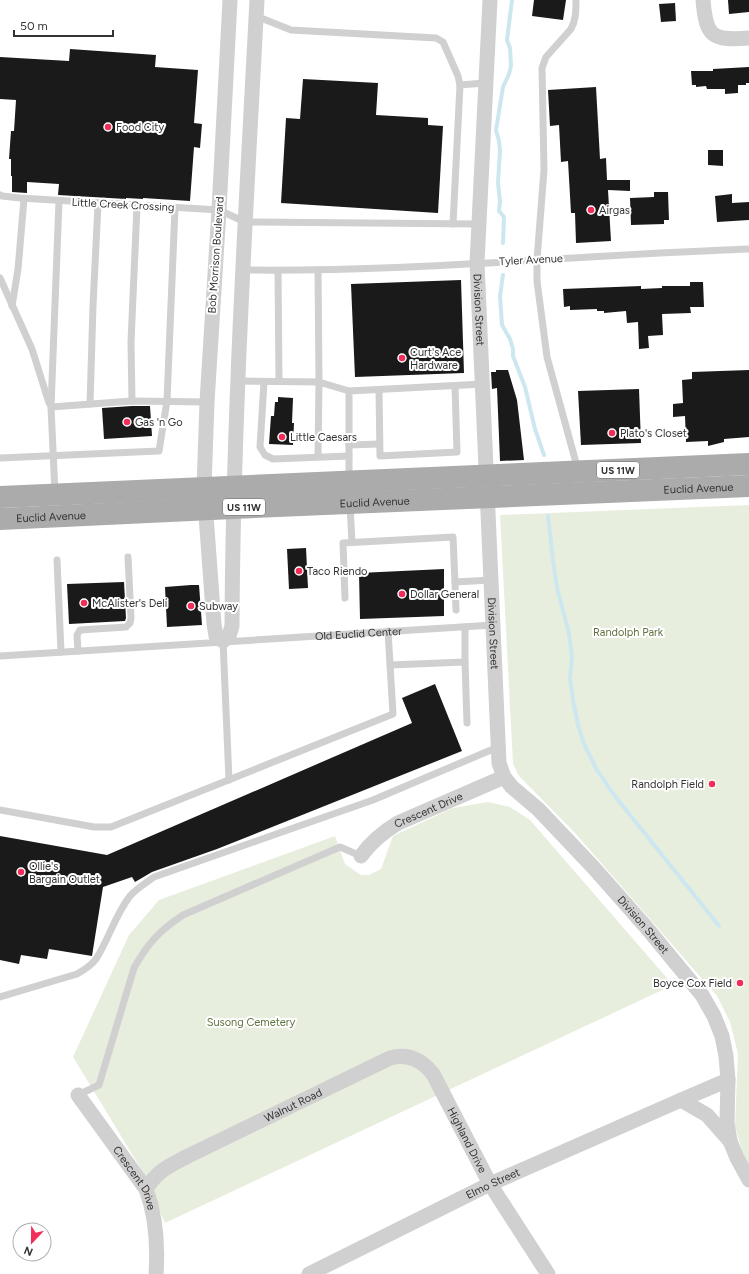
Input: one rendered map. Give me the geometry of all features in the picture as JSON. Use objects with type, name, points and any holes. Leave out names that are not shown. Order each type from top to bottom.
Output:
[{"type":"main road","name":"Euclid Avenue","points":[[0,497],[749,464]]},
{"type":"main road","name":"Euclid Avenue","points":[[0,519],[749,486]]},
{"type":"street","name":"Bob Morrison Boulevard","points":[[207,509],[204,488],[207,402],[230,0]]},
{"type":"street","points":[[207,509],[214,624],[216,636],[223,641],[229,636],[232,626],[233,508],[242,270],[257,0]]},
{"type":"street","name":"Division Street","points":[[490,0],[477,263],[499,763],[504,777],[512,787],[538,809],[593,867],[646,927],[702,995],[714,1016],[722,1036],[726,1056],[728,1080],[727,1122],[730,1140],[737,1158],[749,1180]]},
{"type":"street","points":[[703,0],[707,27],[713,34],[720,38],[729,40],[749,38]]},
{"type":"street","name":"Crescent Drive","points":[[361,856],[367,847],[382,832],[398,822],[504,777]]},
{"type":"street","name":"Walnut Road","points":[[146,1189],[153,1178],[161,1171],[188,1156],[390,1058],[405,1056],[418,1060],[433,1074],[439,1087]]},
{"type":"street","name":"Elmo Street","points":[[309,1274],[490,1184],[728,1080]]},
{"type":"street","name":"Highland Drive","points":[[439,1087],[490,1184],[548,1274]]},
{"type":"street","name":"Crescent Drive","points":[[78,1095],[146,1189],[154,1216],[156,1239],[156,1274]]},
{"type":"street","points":[[681,1100],[707,1115],[730,1140]]},
{"type":"lane","points":[[576,0],[574,24],[546,57],[542,68],[544,170],[536,281],[547,357],[578,472]]},
{"type":"lane","points":[[256,16],[291,30],[436,38],[443,42],[458,76],[460,85],[453,224]]},
{"type":"lane","points":[[460,85],[485,83]]},
{"type":"lane","name":"Little Creek Crossing","points":[[0,194],[2,196],[24,199],[219,210],[244,222]]},
{"type":"lane","points":[[12,306],[18,269],[24,199]]},
{"type":"lane","points":[[55,494],[50,407],[59,201]]},
{"type":"lane","points":[[90,404],[98,204]]},
{"type":"lane","points":[[132,401],[131,342],[138,206]]},
{"type":"lane","points":[[0,458],[159,451],[167,401],[175,208]]},
{"type":"lane","points":[[244,222],[478,224]]},
{"type":"lane","name":"Tyler Avenue","points":[[242,270],[278,271],[449,266],[477,263],[749,249]]},
{"type":"lane","points":[[318,270],[318,456]]},
{"type":"lane","points":[[278,271],[279,381]]},
{"type":"lane","points":[[0,278],[32,349],[50,407]]},
{"type":"lane","points":[[238,381],[319,382],[349,391],[483,384]]},
{"type":"lane","points":[[264,382],[260,447],[265,455],[273,459],[348,456]]},
{"type":"lane","points":[[379,390],[380,456],[457,452],[455,386]]},
{"type":"lane","points":[[349,391],[349,482]]},
{"type":"lane","points":[[50,407],[132,401],[207,402]]},
{"type":"lane","points":[[349,445],[379,444]]},
{"type":"lane","points":[[350,503],[352,542]]},
{"type":"lane","points":[[345,598],[343,543],[453,537],[456,610]]},
{"type":"lane","points":[[78,651],[77,634],[80,630],[126,626],[130,623],[128,557]]},
{"type":"lane","points":[[57,560],[61,652]]},
{"type":"lane","points":[[455,582],[492,580]]},
{"type":"lane","name":"Old Euclid Center","points":[[0,656],[493,625]]},
{"type":"lane","points":[[465,627],[467,723]]},
{"type":"lane","points":[[0,810],[94,827],[111,827],[393,714],[388,632]]},
{"type":"lane","points":[[223,641],[229,780]]},
{"type":"lane","points":[[390,665],[465,662]]},
{"type":"lane","points":[[0,997],[77,974],[87,968],[96,959],[122,907],[131,895],[154,877],[373,800],[498,747]]},
{"type":"lane","points":[[78,1095],[99,1085],[134,968],[148,945],[167,926],[183,915],[340,847],[361,856]]},
{"type":"green space","name":"Randolph Park","points":[[749,505],[749,1166],[743,1155],[735,1126],[738,1054],[730,1022],[717,996],[575,833],[519,776],[513,764],[500,515]]},
{"type":"green space","name":"Susong Cemetery","points":[[488,802],[510,807],[530,820],[673,985],[165,1223],[141,1169],[73,1057],[129,935],[159,900],[335,836],[345,864],[361,875],[369,875],[381,869],[393,836],[453,808]]},
{"type":"building","points":[[534,0],[566,0],[563,20],[532,16]]},
{"type":"building","points":[[728,0],[749,0],[749,12],[729,14]]},
{"type":"building","points":[[675,3],[676,21],[661,22],[659,4]]},
{"type":"building","name":"Food City","points":[[70,49],[156,55],[155,67],[198,70],[194,123],[202,124],[200,148],[194,147],[190,201],[58,195],[59,184],[27,182],[27,193],[12,192],[11,159],[9,159],[11,131],[14,131],[16,100],[0,99],[0,57],[69,61]]},
{"type":"building","points":[[749,67],[749,83],[746,83],[746,85],[738,85],[738,93],[725,94],[725,89],[707,89],[706,86],[696,87],[696,85],[692,85],[691,71],[713,71],[713,69]]},
{"type":"building","points":[[303,79],[378,83],[376,115],[428,118],[428,125],[443,126],[438,213],[281,203],[286,118],[300,119]]},
{"type":"building","points":[[596,87],[600,159],[606,158],[607,180],[630,180],[630,191],[608,190],[611,241],[576,243],[575,213],[571,213],[568,161],[561,162],[559,125],[550,126],[548,90]]},
{"type":"building","points":[[708,150],[723,150],[723,166],[708,165]]},
{"type":"building","points":[[654,192],[668,192],[669,220],[664,220],[664,224],[631,225],[630,198],[654,197]]},
{"type":"building","points":[[732,194],[732,203],[749,202],[749,220],[717,222],[715,196]]},
{"type":"building","points":[[461,280],[464,373],[355,377],[351,284]]},
{"type":"building","points":[[690,282],[703,282],[704,307],[690,307],[691,313],[662,314],[663,335],[648,336],[649,348],[639,349],[638,322],[627,323],[626,311],[604,313],[604,311],[597,311],[597,309],[570,310],[570,306],[564,307],[563,289],[641,286],[641,289],[662,288],[662,286],[690,286]]},
{"type":"building","points":[[496,370],[508,370],[517,400],[524,460],[500,461],[497,388],[492,389],[491,372],[496,372]]},
{"type":"building","points":[[749,370],[749,437],[724,439],[724,442],[708,446],[708,441],[686,442],[685,416],[673,417],[673,404],[683,403],[682,380],[692,379],[692,372]]},
{"type":"building","points":[[639,389],[641,443],[581,445],[578,391]]},
{"type":"building","points":[[278,397],[293,398],[293,445],[269,444],[271,416],[274,416],[275,402],[278,402]]},
{"type":"building","name":"Gas 'n Go","points":[[150,406],[152,436],[104,439],[102,408]]},
{"type":"building","points":[[306,548],[308,588],[289,589],[287,549]]},
{"type":"building","name":"Dollar General","points":[[444,569],[444,616],[360,619],[359,573]]},
{"type":"building","points":[[124,582],[125,621],[69,624],[67,584]]},
{"type":"building","points":[[199,585],[202,625],[167,627],[165,587]]},
{"type":"building","points":[[435,684],[462,751],[217,849],[152,872],[135,882],[132,877],[103,887],[92,956],[49,949],[47,959],[21,955],[19,964],[0,960],[0,836],[107,855],[412,723],[402,698]]},
{"type":"waterway","points":[[503,243],[504,217],[499,211],[500,201],[498,183],[500,150],[496,130],[503,87],[511,66],[510,48],[507,40],[512,0]]},
{"type":"waterway","points":[[503,275],[500,296],[502,325],[510,339],[513,349],[513,356],[525,387],[535,429],[544,455]]},
{"type":"waterway","points":[[548,516],[557,588],[569,633],[572,657],[570,678],[573,700],[578,725],[584,744],[597,770],[614,795],[719,926]]},
{"type":"place","name":"Food City","points":[[108,127]]},
{"type":"place","name":"Airgas","points":[[591,210]]},
{"type":"place","name":"Curt's Ace Hardware","points":[[402,358]]},
{"type":"place","name":"Gas 'n Go","points":[[127,422]]},
{"type":"place","name":"Plato's Closet","points":[[612,433]]},
{"type":"place","name":"Little Caesars","points":[[282,437]]},
{"type":"place","name":"Taco Riendo","points":[[299,571]]},
{"type":"place","name":"Dollar General","points":[[402,594]]},
{"type":"place","name":"McAlister's Deli","points":[[84,603]]},
{"type":"place","name":"Subway","points":[[191,606]]},
{"type":"place","name":"Randolph Field","points":[[712,784]]},
{"type":"place","name":"Ollie's Bargain Outlet","points":[[21,872]]},
{"type":"place","name":"Boyce Cox Field","points":[[740,983]]}]
